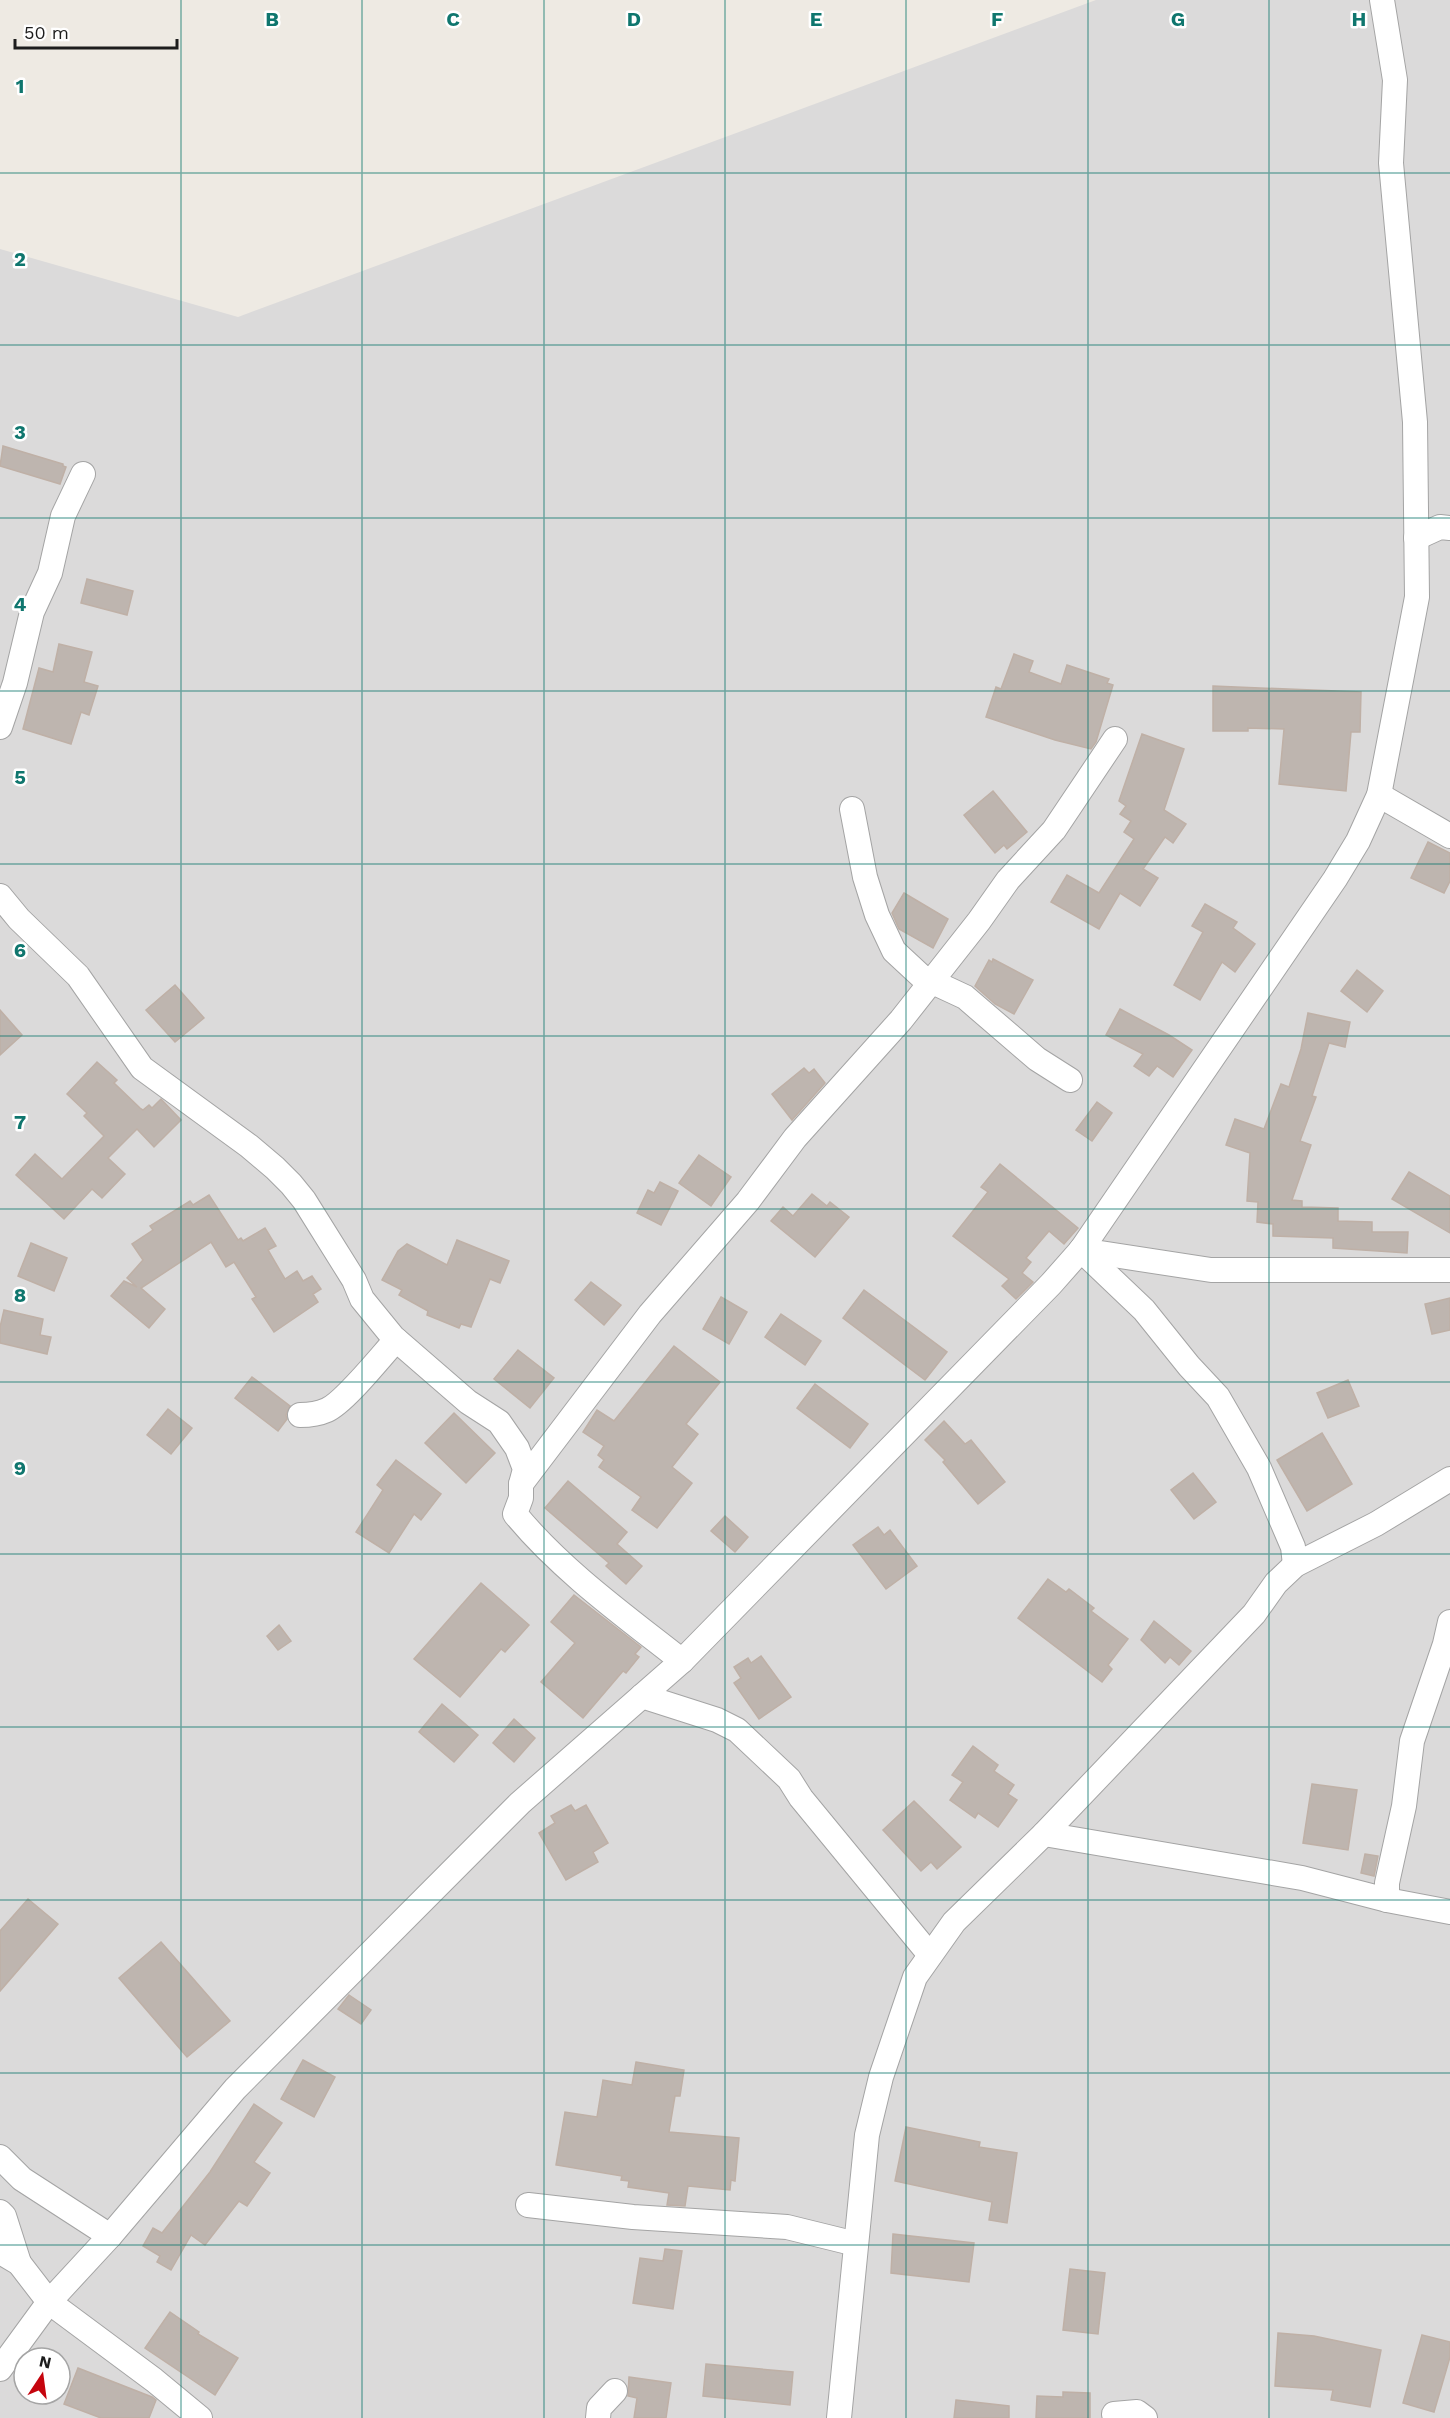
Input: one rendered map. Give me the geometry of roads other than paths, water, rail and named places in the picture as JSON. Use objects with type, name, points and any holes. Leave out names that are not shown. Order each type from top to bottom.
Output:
[{"type":"street","points":[[0,2369],[49,2302],[110,2236],[235,2089],[520,1803],[682,1661],[1051,1284],[1081,1250],[1335,879],[1358,841],[1379,795],[1417,597],[1415,422],[1391,163],[1395,81],[1382,0]]},
{"type":"street","points":[[0,727],[15,683],[32,612],[50,573],[63,516],[83,474]]},
{"type":"street","points":[[1416,538],[1440,527],[1450,528]]},
{"type":"street","points":[[521,1485],[650,1314],[748,1201],[795,1138],[863,1065],[932,982],[1008,880],[1054,830],[1116,739]]},
{"type":"street","points":[[1379,795],[1450,836]]},
{"type":"street","points":[[852,809],[865,877],[877,915],[894,951],[922,978],[965,997],[1037,1059],[1070,1080]]},
{"type":"street","points":[[0,896],[19,919],[78,976],[142,1068],[249,1146],[275,1167],[291,1184],[304,1200],[354,1280],[363,1299],[396,1340],[468,1402],[499,1422],[517,1448],[525,1469],[521,1498],[515,1514],[529,1530],[602,1598],[682,1661]]},
{"type":"street","points":[[1081,1250],[1211,1270],[1450,1270]]},
{"type":"street","points":[[1081,1250],[1144,1310],[1189,1366],[1218,1397],[1259,1468],[1293,1548],[1295,1565]]},
{"type":"street","points":[[300,1415],[312,1415],[329,1410],[396,1340]]},
{"type":"street","points":[[839,2418],[867,2135],[881,2077],[915,1977],[954,1922],[1044,1834],[1254,1614],[1276,1583],[1295,1565],[1443,1489]]},
{"type":"street","points":[[1388,1900],[1387,1882],[1404,1806],[1412,1741],[1445,1644],[1450,1622]]},
{"type":"street","points":[[642,1696],[717,1720],[737,1730],[789,1779],[801,1798],[930,1955]]},
{"type":"street","points":[[1044,1834],[1302,1878],[1388,1900],[1450,1912]]},
{"type":"street","points":[[0,2157],[22,2179],[110,2236]]},
{"type":"street","points":[[528,2205],[633,2217],[787,2227],[856,2244]]},
{"type":"street","points":[[0,2212],[4,2216],[10,2258],[49,2302],[154,2380],[200,2418]]},
{"type":"street","points":[[598,2418],[599,2408],[615,2391]]},
{"type":"street","points":[[1114,2414],[1137,2412],[1145,2418]]}]
